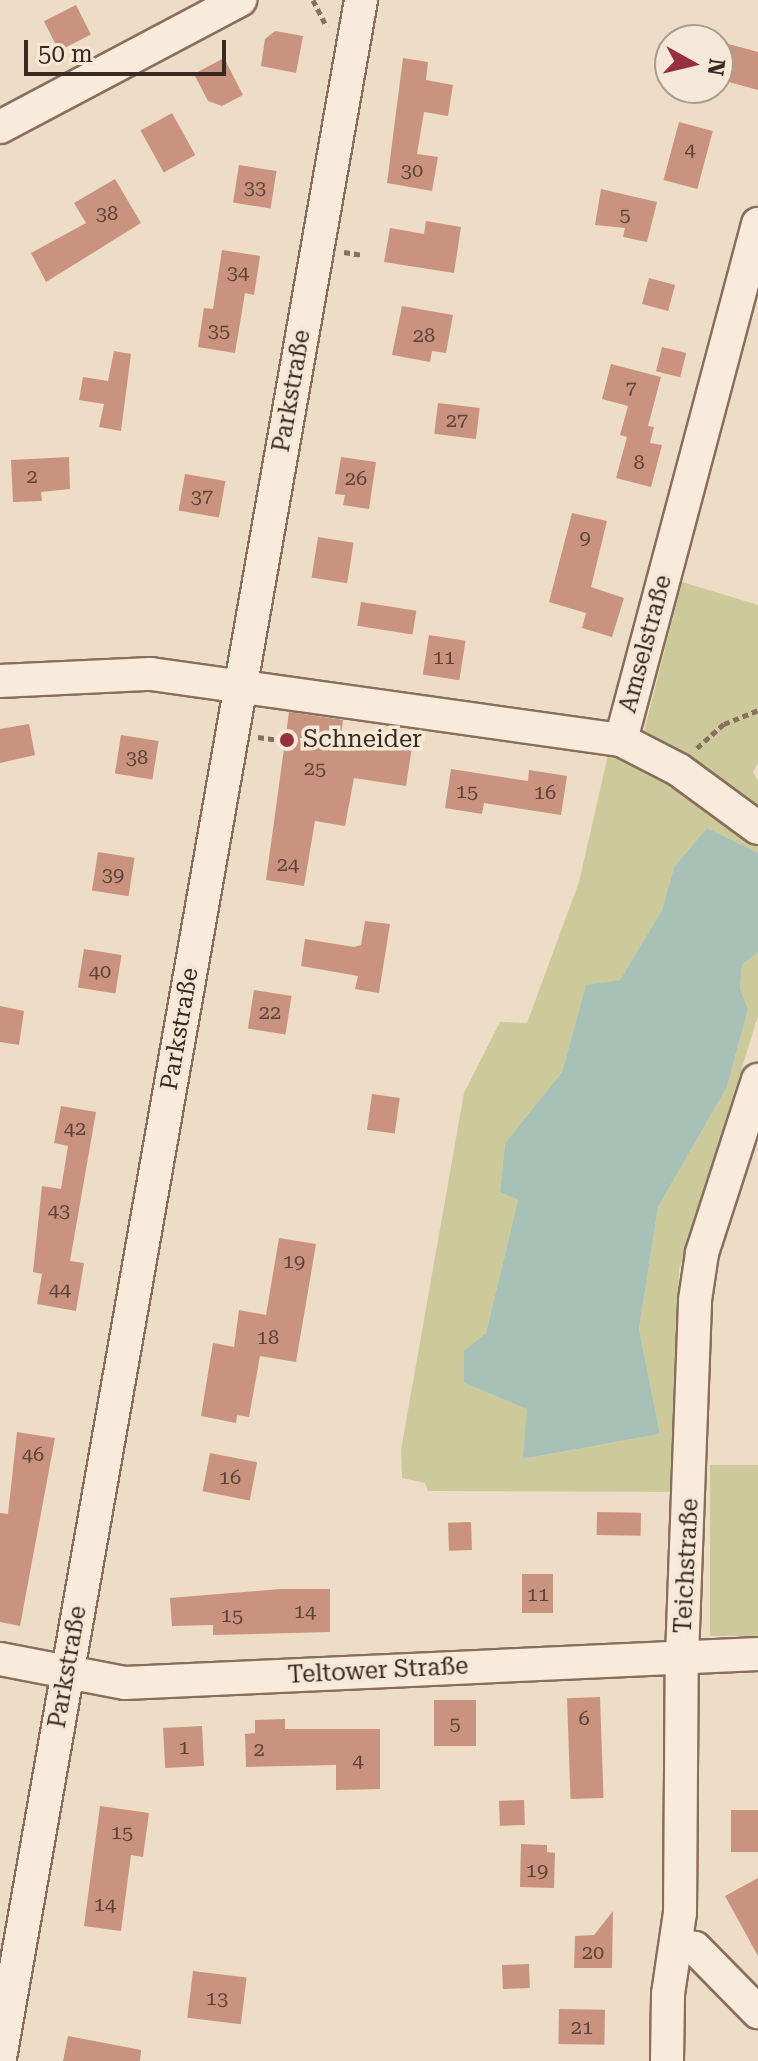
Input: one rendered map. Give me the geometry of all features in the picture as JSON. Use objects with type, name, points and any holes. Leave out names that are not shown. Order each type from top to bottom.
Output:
[{"type":"street","points":[[0,127],[240,0]]},
{"type":"street","name":"Parkstraße","points":[[0,2058],[361,0]]},
{"type":"street","name":"Amselstraße","points":[[0,681],[117,672],[241,686],[621,740],[758,224]]},
{"type":"street","points":[[621,740],[679,770],[758,828]]},
{"type":"street","name":"Teichstraße","points":[[667,2061],[668,1994],[679,1945],[682,1657],[697,1276],[758,1080]]},
{"type":"street","name":"Teltower Straße","points":[[0,1659],[66,1675],[125,1683],[758,1654]]},
{"type":"street","points":[[679,1945],[695,1948],[758,2012]]},
{"type":"path","points":[[313,0],[329,31]]},
{"type":"path","points":[[339,251],[363,255]]},
{"type":"path","points":[[679,770],[724,724],[758,710]]},
{"type":"path","points":[[271,739],[279,740]]},
{"type":"shaded area","points":[[682,582],[758,605],[758,763],[753,772],[758,781],[758,853],[707,828],[674,867],[662,910],[620,980],[586,986],[562,1072],[505,1143],[500,1192],[518,1200],[486,1333],[464,1383],[528,1409],[524,1459],[660,1434],[639,1329],[658,1207],[727,1087],[748,1009],[740,988],[742,965],[758,952],[758,1016],[679,1270],[675,1492],[428,1491],[425,1483],[402,1478],[401,1450],[464,1093],[500,1022],[527,1023],[579,882],[608,755],[637,759]]},
{"type":"shaded area","points":[[707,828],[758,853],[758,952],[742,965],[740,988],[748,1009],[727,1087],[658,1207],[639,1329],[660,1434],[523,1459],[527,1409],[464,1383],[464,1351],[486,1333],[518,1200],[500,1192],[505,1143],[562,1072],[586,985],[620,980],[662,910],[674,867]]},
{"type":"shaded area","points":[[710,1465],[758,1465],[758,1636],[710,1636]]},
{"type":"building","points":[[76,5],[91,34],[59,51],[44,21]]},
{"type":"building","points":[[275,31],[303,36],[296,73],[261,66],[265,39]]},
{"type":"building","points":[[734,45],[758,52],[758,90],[734,83]]},
{"type":"building","points":[[224,58],[243,95],[222,106],[208,101],[194,74]]},
{"type":"building","points":[[403,58],[428,62],[426,80],[453,85],[448,116],[424,112],[417,154],[438,157],[432,191],[387,183]]},
{"type":"building","points":[[172,113],[195,155],[164,172],[141,130]]},
{"type":"building","points":[[679,122],[713,131],[697,189],[663,180]]},
{"type":"building","points":[[239,165],[277,171],[271,208],[233,203]]},
{"type":"building","points":[[115,179],[141,223],[46,282],[31,253],[86,223],[74,203]]},
{"type":"building","points":[[601,189],[657,202],[647,242],[623,237],[625,228],[595,225]]},
{"type":"building","points":[[426,221],[461,227],[454,273],[384,262],[390,228],[424,234]]},
{"type":"building","points":[[222,250],[260,256],[254,295],[245,293],[235,353],[198,347],[204,308],[213,309]]},
{"type":"building","points":[[649,278],[675,285],[668,311],[642,304]]},
{"type":"building","points":[[402,306],[453,315],[446,353],[432,351],[430,362],[392,355]]},
{"type":"building","points":[[662,347],[686,353],[680,377],[656,371]]},
{"type":"building","points":[[114,351],[131,354],[121,431],[99,427],[104,404],[79,400],[83,377],[108,381]]},
{"type":"building","points":[[611,364],[661,377],[648,426],[654,427],[650,443],[662,445],[651,487],[616,478],[627,437],[620,435],[628,406],[602,399]]},
{"type":"building","points":[[438,403],[480,408],[476,439],[434,434]]},
{"type":"building","points":[[69,457],[70,489],[41,492],[42,501],[13,502],[11,460]]},
{"type":"building","points":[[341,457],[376,462],[369,509],[343,505],[345,495],[335,494]]},
{"type":"building","points":[[185,474],[225,481],[219,518],[179,510]]},
{"type":"building","points":[[572,513],[607,521],[591,587],[624,598],[612,637],[582,628],[586,613],[549,602]]},
{"type":"building","points":[[318,537],[354,543],[347,583],[312,577]]},
{"type":"building","points":[[361,602],[416,611],[413,634],[357,626]]},
{"type":"building","points":[[429,635],[466,641],[459,680],[423,675]]},
{"type":"building","points":[[289,712],[343,720],[341,736],[412,747],[406,786],[354,778],[345,826],[315,821],[304,886],[266,880]]},
{"type":"building","points":[[29,724],[35,755],[0,763],[0,729]]},
{"type":"building","points":[[121,735],[159,741],[152,779],[115,774]]},
{"type":"building","points":[[451,769],[528,781],[529,770],[567,776],[561,815],[484,803],[482,814],[445,808]]},
{"type":"building","points":[[98,852],[135,858],[128,896],[92,891]]},
{"type":"building","points":[[365,921],[390,924],[379,993],[355,989],[358,976],[301,966],[305,939],[354,947],[361,945]]},
{"type":"building","points":[[84,949],[122,955],[115,993],[78,988]]},
{"type":"building","points":[[254,990],[292,996],[285,1034],[248,1029]]},
{"type":"building","points":[[0,1006],[24,1011],[19,1045],[0,1042]]},
{"type":"building","points":[[372,1094],[400,1098],[395,1134],[367,1130]]},
{"type":"building","points":[[61,1106],[96,1112],[70,1261],[84,1263],[76,1311],[37,1304],[42,1274],[33,1272],[42,1186],[61,1189],[68,1146],[54,1143]]},
{"type":"building","points":[[279,1238],[316,1244],[296,1362],[260,1356],[249,1417],[237,1415],[236,1423],[201,1416],[213,1343],[234,1347],[239,1310],[266,1315]]},
{"type":"building","points":[[17,1432],[55,1438],[20,1626],[0,1622],[0,1513],[8,1514]]},
{"type":"building","points":[[210,1453],[257,1462],[250,1500],[203,1491]]},
{"type":"building","points":[[597,1512],[641,1513],[641,1536],[597,1535]]},
{"type":"building","points":[[471,1522],[472,1550],[449,1551],[448,1523]]},
{"type":"building","points":[[522,1574],[553,1574],[553,1613],[522,1613]]},
{"type":"building","points":[[280,1589],[330,1589],[330,1632],[213,1635],[213,1625],[172,1626],[170,1598]]},
{"type":"building","points":[[600,1697],[604,1798],[571,1799],[567,1698]]},
{"type":"building","points":[[434,1700],[476,1700],[476,1746],[434,1746]]},
{"type":"building","points":[[285,1719],[285,1729],[380,1729],[380,1789],[336,1790],[336,1765],[246,1767],[245,1734],[255,1733],[255,1720]]},
{"type":"building","points":[[202,1726],[204,1766],[165,1768],[163,1728]]},
{"type":"building","points":[[524,1800],[525,1825],[500,1826],[499,1801]]},
{"type":"building","points":[[100,1806],[149,1813],[143,1857],[131,1855],[121,1931],[84,1926]]},
{"type":"building","points":[[731,1810],[758,1810],[758,1852],[731,1852]]},
{"type":"building","points":[[521,1844],[547,1845],[547,1852],[555,1853],[554,1888],[520,1887]]},
{"type":"building","points":[[758,1878],[758,1956],[725,1896]]},
{"type":"building","points":[[613,1911],[612,1968],[574,1968],[575,1936],[594,1935]]},
{"type":"building","points":[[529,1964],[530,1988],[503,1989],[502,1965]]},
{"type":"building","points":[[193,1971],[247,1978],[241,2024],[187,2018]]},
{"type":"building","points":[[559,2009],[605,2010],[604,2045],[558,2044]]},
{"type":"building","points":[[68,2036],[141,2050],[140,2061],[63,2061]]},
{"type":"place","name":"Schneider","points":[[287,740]]}]
